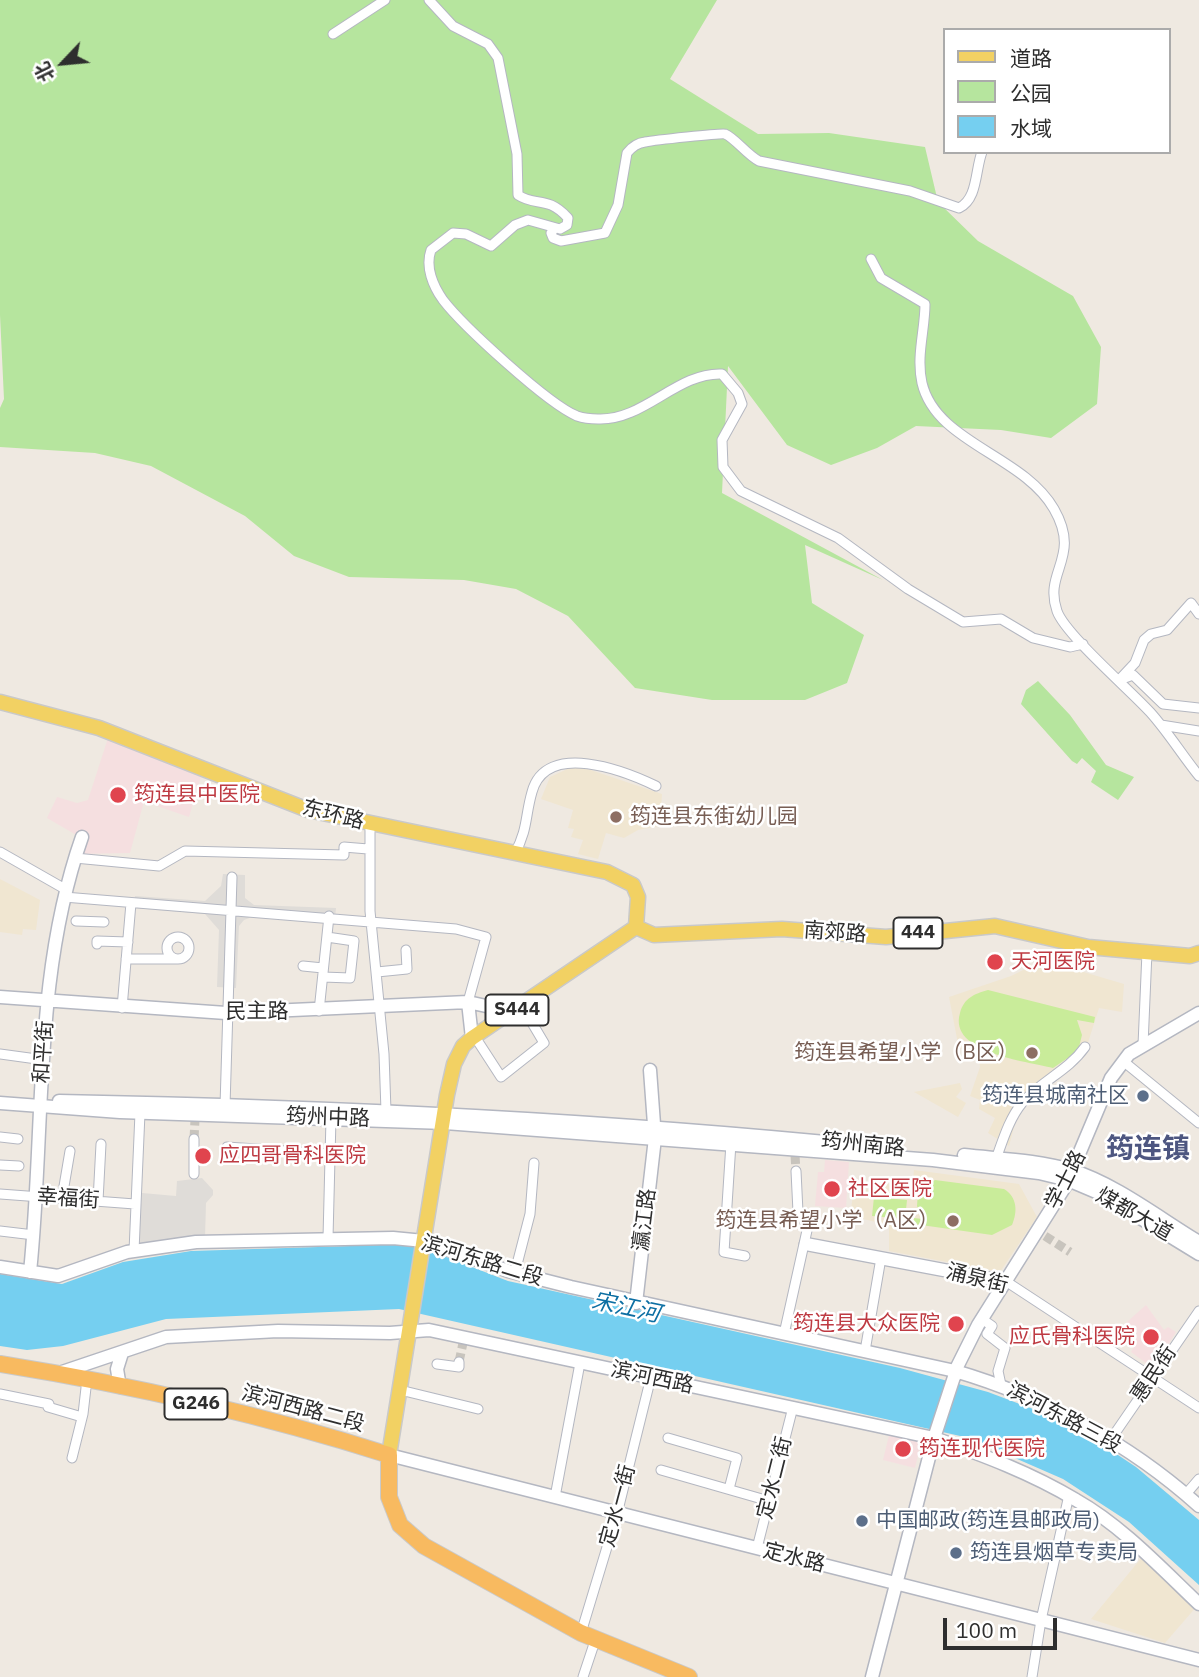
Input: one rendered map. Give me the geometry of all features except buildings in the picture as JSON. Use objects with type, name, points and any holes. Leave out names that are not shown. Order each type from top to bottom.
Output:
[{"type":"highway","name":"滨河西路二段","points":[[0,1364],[59,1373],[259,1419],[389,1455]]},
{"type":"highway","points":[[389,1455],[389,1497],[400,1525],[424,1546],[588,1635],[689,1677]]},
{"type":"main road","name":"东环路","points":[[0,702],[99,728],[308,810],[607,872],[628,880],[638,897],[636,927]]},
{"type":"main road","name":"南郊路","points":[[636,927],[654,935],[782,929],[886,937],[995,926],[1088,947],[1190,956],[1199,953]]},
{"type":"main road","name":"S444","points":[[389,1455],[454,1064],[463,1046],[472,1038],[636,927]]},
{"type":"street","points":[[332,34],[385,0]]},
{"type":"street","points":[[429,0],[453,26],[488,44],[498,58],[517,154],[518,195],[524,200],[549,202],[568,218],[566,225],[555,228],[528,220],[515,225],[491,246],[466,234],[453,233],[431,250],[428,260],[429,270],[443,299],[540,393],[578,417],[601,420],[633,411],[703,373],[722,374],[738,393],[742,404],[723,440],[723,467],[741,491],[838,538],[908,589],[963,622],[1001,619],[1033,638],[1070,647],[1083,644]]},
{"type":"street","points":[[555,228],[551,233],[561,241],[605,233],[618,205],[627,153],[642,142],[687,139],[718,132],[729,135],[738,147],[759,161],[910,191],[959,208],[967,204],[973,193],[974,174],[981,154]]},
{"type":"street","points":[[871,259],[881,278],[925,303],[919,353],[922,383],[940,418],[1026,475],[1053,507],[1065,533],[1065,554],[1054,587],[1054,601],[1065,626],[1120,679],[1161,725],[1199,776]]},
{"type":"street","points":[[1120,679],[1135,663],[1144,639],[1151,634],[1167,630],[1191,603],[1199,614]]},
{"type":"street","points":[[1120,679],[1133,675],[1163,704],[1199,708]]},
{"type":"street","points":[[1161,725],[1187,726],[1199,731]]},
{"type":"street","points":[[515,853],[528,822],[533,787],[544,773],[574,761],[590,763],[656,786]]},
{"type":"street","points":[[370,824],[370,911],[380,1007],[386,1111]]},
{"type":"street","name":"和平街","points":[[30,1272],[48,1001],[65,893],[82,837]]},
{"type":"street","points":[[75,858],[159,866],[185,851],[344,855],[344,848],[368,849]]},
{"type":"street","points":[[0,852],[65,893],[131,903],[373,920],[456,929],[486,937],[468,1002],[472,1038],[477,1040],[501,1077],[544,1043],[518,1009]]},
{"type":"street","points":[[225,1105],[232,877]]},
{"type":"street","points":[[122,1008],[131,903]]},
{"type":"street","points":[[319,1011],[328,916]]},
{"type":"street","points":[[76,921],[99,922],[94,941],[97,943],[128,942]]},
{"type":"street","points":[[303,966],[350,978],[354,941],[327,937]]},
{"type":"street","points":[[377,972],[407,970],[406,950]]},
{"type":"street","points":[[1143,1045],[1147,952]]},
{"type":"street","points":[[126,959],[175,959]]},
{"type":"street","name":"民主路","points":[[0,997],[122,1008],[226,1013],[319,1011],[468,1002],[518,1009]]},
{"type":"street","name":"学士路","points":[[935,1435],[954,1374],[982,1319],[1042,1234],[1094,1124],[1111,1078],[1123,1061],[1143,1045],[1199,1013]]},
{"type":"street","points":[[996,1159],[1009,1125],[1022,1103],[1073,1063],[1085,1047]]},
{"type":"street","points":[[0,1054],[44,1060]]},
{"type":"street","points":[[1123,1061],[1199,1123]]},
{"type":"street","name":"瀛江路","points":[[636,1303],[655,1132],[650,1070]]},
{"type":"street","name":"筠州中路","points":[[0,1096],[40,1105],[225,1105],[386,1111],[445,1119]]},
{"type":"street","name":"筠州中路","points":[[0,1103],[195,1117],[445,1119],[655,1132]]},
{"type":"street","points":[[134,1251],[140,1113]]},
{"type":"street","points":[[328,1238],[331,1118]]},
{"type":"street","name":"筠州南路","points":[[655,1132],[1041,1163],[1070,1175]]},
{"type":"street","name":"筠州南路","points":[[655,1132],[795,1151],[933,1160],[1070,1175]]},
{"type":"street","points":[[0,1137],[18,1139]]},
{"type":"street","points":[[194,1139],[194,1174]]},
{"type":"street","points":[[731,1143],[724,1252],[746,1256]]},
{"type":"street","points":[[98,1201],[101,1144]]},
{"type":"street","points":[[227,1147],[330,1154]]},
{"type":"street","points":[[62,1198],[70,1151]]},
{"type":"street","points":[[514,1272],[530,1213],[534,1163]]},
{"type":"street","points":[[0,1165],[19,1166]]},
{"type":"street","points":[[784,1334],[808,1226],[798,1212],[796,1171]]},
{"type":"street","name":"煤都大道","points":[[1070,1175],[1092,1178],[1199,1241]]},
{"type":"street","name":"煤都大道","points":[[1070,1175],[1199,1254]]},
{"type":"street","name":"幸福街","points":[[0,1194],[135,1204]]},
{"type":"street","points":[[0,1231],[34,1236]]},
{"type":"street","name":"滨河东路二段","points":[[0,1267],[58,1276],[134,1251],[196,1242],[328,1238],[424,1241],[514,1272],[636,1303],[865,1351],[954,1374]]},
{"type":"street","name":"涌泉街","points":[[806,1244],[1007,1282],[1199,1408]]},
{"type":"street","points":[[865,1351],[881,1258]]},
{"type":"street","name":"惠民街","points":[[1111,1439],[1199,1311]]},
{"type":"street","points":[[982,1319],[992,1326],[987,1334],[1005,1348],[998,1371],[1001,1385]]},
{"type":"street","name":"滨河西路","points":[[59,1373],[166,1337],[278,1331],[390,1333],[410,1323],[464,1340],[935,1435],[1029,1474],[1069,1495],[1147,1555],[1199,1604]]},
{"type":"street","points":[[120,1387],[117,1369],[122,1353]]},
{"type":"street","points":[[437,1364],[458,1367],[459,1362]]},
{"type":"street","points":[[555,1497],[580,1363]]},
{"type":"street","name":"滨河东路三段","points":[[954,1374],[1001,1385],[1111,1439],[1199,1506]]},
{"type":"street","name":"定水一街","points":[[583,1677],[588,1635],[651,1377]]},
{"type":"street","points":[[72,1458],[82,1417],[87,1379]]},
{"type":"street","points":[[400,1390],[478,1409]]},
{"type":"street","points":[[0,1394],[48,1404],[48,1407],[82,1417]]},
{"type":"street","name":"定水二街","points":[[757,1548],[793,1407]]},
{"type":"street","points":[[872,1677],[935,1435]]},
{"type":"street","points":[[668,1438],[737,1458],[729,1489]]},
{"type":"street","name":"定水路","points":[[389,1455],[1199,1660]]},
{"type":"street","points":[[661,1470],[769,1501]]},
{"type":"street","points":[[1186,1494],[1199,1479]]},
{"type":"street","points":[[1032,1677],[1041,1620],[1069,1495]]},
{"type":"shaded area","name":"筠连县中医院","points":[[108,738],[202,773],[189,817],[154,805],[156,796],[146,794],[130,853],[71,854],[78,836],[47,818],[57,797],[77,803],[88,800]]},
{"type":"shaded area","name":"筠连县东街幼儿园","points":[[576,765],[662,794],[660,826],[638,830],[624,838],[606,833],[598,859],[578,854],[583,840],[571,837],[574,829],[568,828],[573,810],[541,799],[550,777]]},
{"type":"shaded area","points":[[223,874],[245,875],[245,898],[254,905],[336,908],[335,919],[252,917],[244,920],[239,926],[236,988],[217,987],[219,930],[205,914],[134,908],[135,896],[205,901],[221,886]]},
{"type":"shaded area","points":[[0,879],[40,900],[36,930],[23,929],[22,935],[0,932]]},
{"type":"shaded area","name":"筠连县希望小学（B区）","points":[[1043,960],[1124,984],[1122,1012],[1099,1008],[1084,1055],[1033,1097],[1017,1116],[1009,1146],[988,1133],[995,1118],[979,1109],[980,1100],[970,1096],[980,1067],[978,1051],[959,1049],[949,997],[1011,976]]},
{"type":"shaded area","points":[[960,1083],[962,1089],[956,1097],[966,1103],[958,1117],[914,1092]]},
{"type":"shaded area","name":"社区医院","points":[[825,1160],[849,1162],[846,1208],[815,1206],[818,1172],[824,1172]]},
{"type":"shaded area","name":"筠连县希望小学（A区）","points":[[914,1170],[1019,1184],[1037,1217],[1000,1272],[889,1251],[889,1225],[850,1216],[854,1188],[873,1190],[874,1182],[912,1187]]},
{"type":"shaded area","points":[[202,1178],[213,1190],[213,1195],[206,1203],[205,1238],[138,1244],[142,1193],[176,1196],[177,1181]]},
{"type":"shaded area","name":"应氏骨科医院","points":[[1146,1305],[1164,1330],[1168,1327],[1176,1332],[1158,1361],[1146,1363],[1131,1352],[1136,1343],[1118,1330]]},
{"type":"shaded area","name":"筠连现代医院","points":[[890,1431],[922,1439],[915,1468],[883,1460]]},
{"type":"shaded area","points":[[1143,1556],[1197,1606],[1165,1643],[1091,1619]]},
{"type":"green space","points":[[0,0],[717,0],[670,79],[758,134],[829,133],[925,147],[938,202],[978,241],[1073,296],[1101,347],[1097,404],[1051,438],[1001,430],[916,426],[877,448],[831,465],[787,445],[728,366],[722,493],[883,580],[805,545],[812,603],[864,635],[847,683],[805,700],[712,700],[635,688],[568,616],[516,589],[464,580],[349,577],[294,556],[245,516],[151,466],[95,453],[0,447],[0,408],[4,399],[0,315]]},
{"type":"green space","points":[[1038,681],[1070,715],[1106,765],[1134,777],[1118,800],[1091,782],[1096,771],[1082,758],[1077,764],[1072,761],[1021,704],[1026,690]]},
{"type":"green space","points":[[988,990],[1095,1017],[1094,1023],[1077,1020],[1082,1035],[1078,1051],[1053,1068],[992,1053],[977,1046],[959,1027],[960,1013],[967,1000]]},
{"type":"green space","points":[[935,1180],[1004,1189],[1012,1196],[1015,1205],[1012,1225],[992,1235],[914,1224],[914,1218],[922,1219],[917,1206],[918,1192]]},
{"type":"green space","points":[[874,1197],[907,1200],[905,1219],[872,1216]]},
{"type":"water","name":"宋江河","points":[[413,1244],[508,1281],[900,1368],[988,1392],[1070,1423],[1136,1467],[1199,1520],[1199,1585],[1129,1522],[1063,1479],[969,1438],[399,1309],[166,1319],[63,1346],[27,1350],[0,1346],[0,1274],[62,1284],[123,1262],[191,1251]]},
{"type":"tunnel","points":[[194,1139],[195,1120]]},
{"type":"tunnel","points":[[795,1155],[796,1171]]},
{"type":"tunnel","points":[[1045,1236],[1070,1252]]},
{"type":"tunnel","points":[[459,1362],[463,1343]]},
{"type":"place","name":"筠连县中医院","points":[[118,795]]},
{"type":"place","name":"筠连县东街幼儿园","points":[[616,817]]},
{"type":"place","name":"天河医院","points":[[995,962]]},
{"type":"place","name":"筠连县希望小学（B区）","points":[[1032,1053]]},
{"type":"place","name":"筠连县城南社区","points":[[1143,1096]]},
{"type":"place","name":"应四哥骨科医院","points":[[203,1156]]},
{"type":"place","name":"社区医院","points":[[832,1189]]},
{"type":"place","name":"筠连县希望小学（A区）","points":[[953,1221]]},
{"type":"place","name":"筠连县大众医院","points":[[956,1324]]},
{"type":"place","name":"应氏骨科医院","points":[[1151,1337]]},
{"type":"place","name":"筠连现代医院","points":[[903,1449]]},
{"type":"place","name":"中国邮政(筠连县邮政局)","points":[[862,1521]]},
{"type":"place","name":"筠连县烟草专卖局","points":[[956,1553]]},
{"type":"district","name":"筠连镇","points":[[1148,1150]]}]
